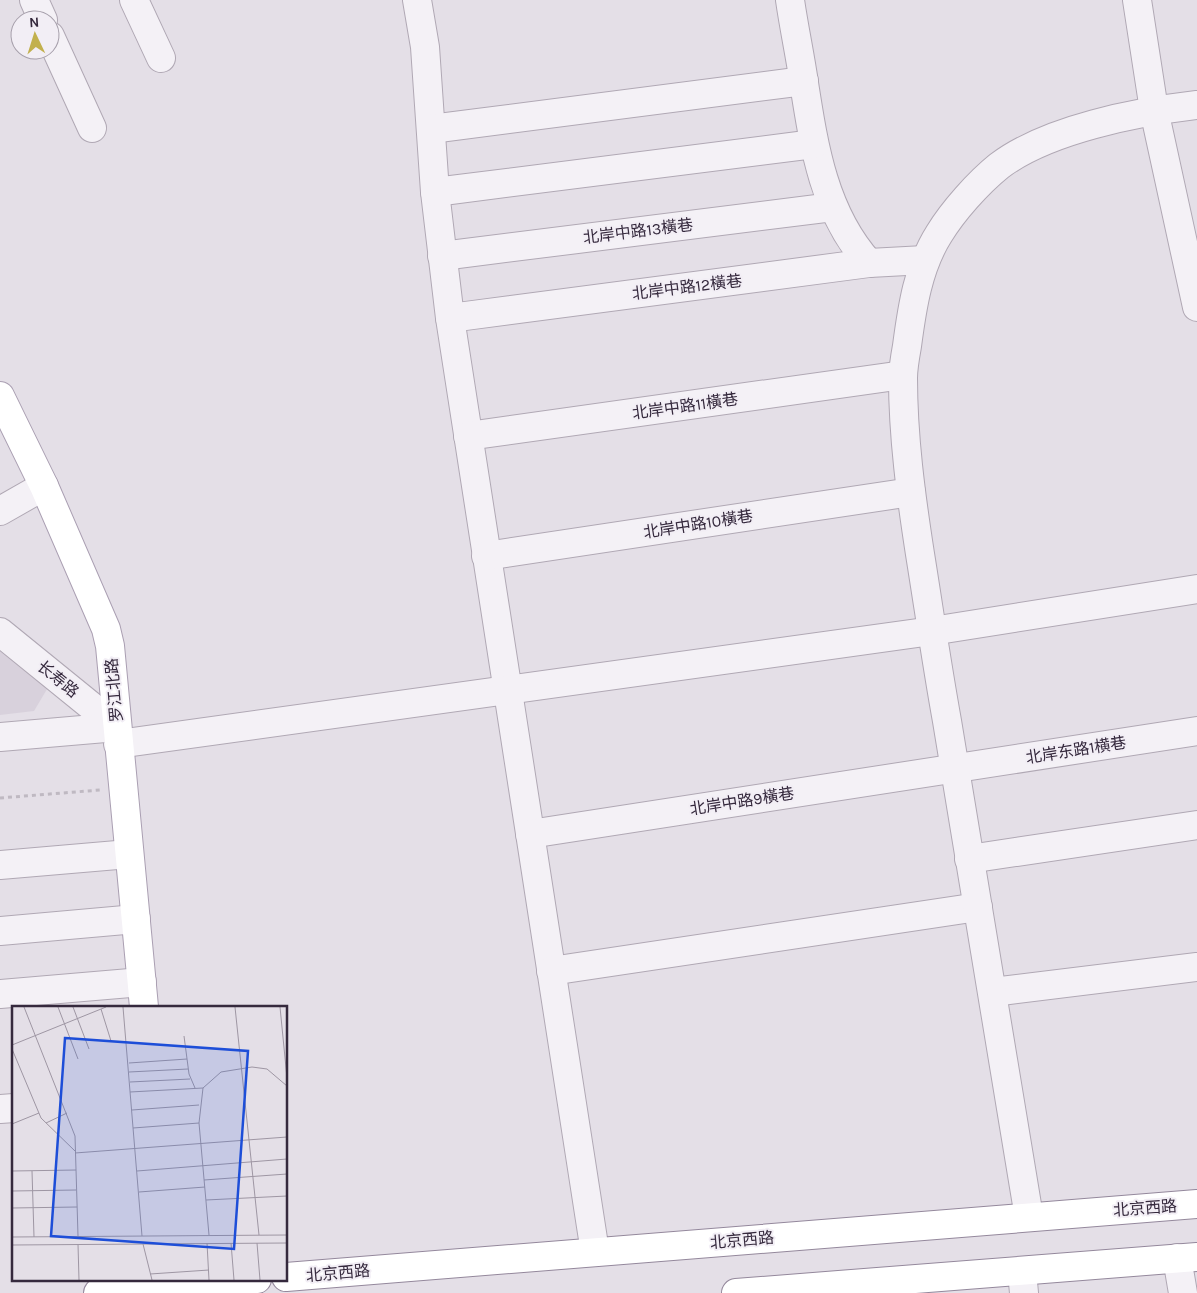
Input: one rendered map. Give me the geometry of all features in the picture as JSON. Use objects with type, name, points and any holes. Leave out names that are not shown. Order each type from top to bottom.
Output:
[{"type":"main road","name":"罗江北路","points":[[0,396],[44,486],[106,629],[110,646],[143,994]]},
{"type":"main road","name":"北京西路","points":[[288,1277],[1197,1204]]},
{"type":"main road","points":[[736,1293],[1023,1282],[1187,1257]]},
{"type":"main road","points":[[98,1293],[172,1282],[229,1280]]},
{"type":"street","points":[[134,0],[162,58]]},
{"type":"street","points":[[417,0],[425,47],[435,192],[450,318],[595,1252]]},
{"type":"street","points":[[790,0],[814,144],[822,177],[846,235],[869,264]]},
{"type":"street","points":[[1137,0],[1154,110],[1197,307]]},
{"type":"street","points":[[60,58],[92,128]]},
{"type":"street","points":[[431,129],[804,81]]},
{"type":"street","points":[[1029,1217],[993,992],[969,859],[911,492],[903,375],[911,314],[925,260],[939,233],[975,189],[1000,166],[1031,146],[1063,134],[1154,110],[1197,105]]},
{"type":"street","points":[[435,192],[814,144]]},
{"type":"street","name":"北岸中路13橫巷","points":[[442,256],[833,207]]},
{"type":"street","name":"北岸中路12橫巷","points":[[450,318],[869,264],[925,260]]},
{"type":"street","name":"北岸中路11橫巷","points":[[468,436],[903,375]]},
{"type":"street","points":[[0,511],[44,486]]},
{"type":"street","name":"北岸中路10橫巷","points":[[486,556],[911,492]]},
{"type":"street","points":[[0,737],[118,736],[507,690],[932,631],[1197,589]]},
{"type":"street","name":"长寿路","points":[[0,632],[118,736]]},
{"type":"street","name":"北岸东路1横巷","points":[[955,769],[1197,731]]},
{"type":"street","name":"北岸中路9橫巷","points":[[530,834],[955,769]]},
{"type":"street","points":[[969,859],[1197,825]]},
{"type":"street","points":[[0,865],[129,854]]},
{"type":"street","points":[[551,971],[978,907]]},
{"type":"street","points":[[0,931],[136,919]]},
{"type":"street","points":[[993,992],[1197,967]]},
{"type":"street","points":[[0,994],[143,994]]},
{"type":"street","points":[[1182,1293],[1187,1257]]},
{"type":"path","points":[[0,798],[123,788]]},
{"type":"shaded area","points":[[0,637],[53,679],[34,711],[0,715]]}]
